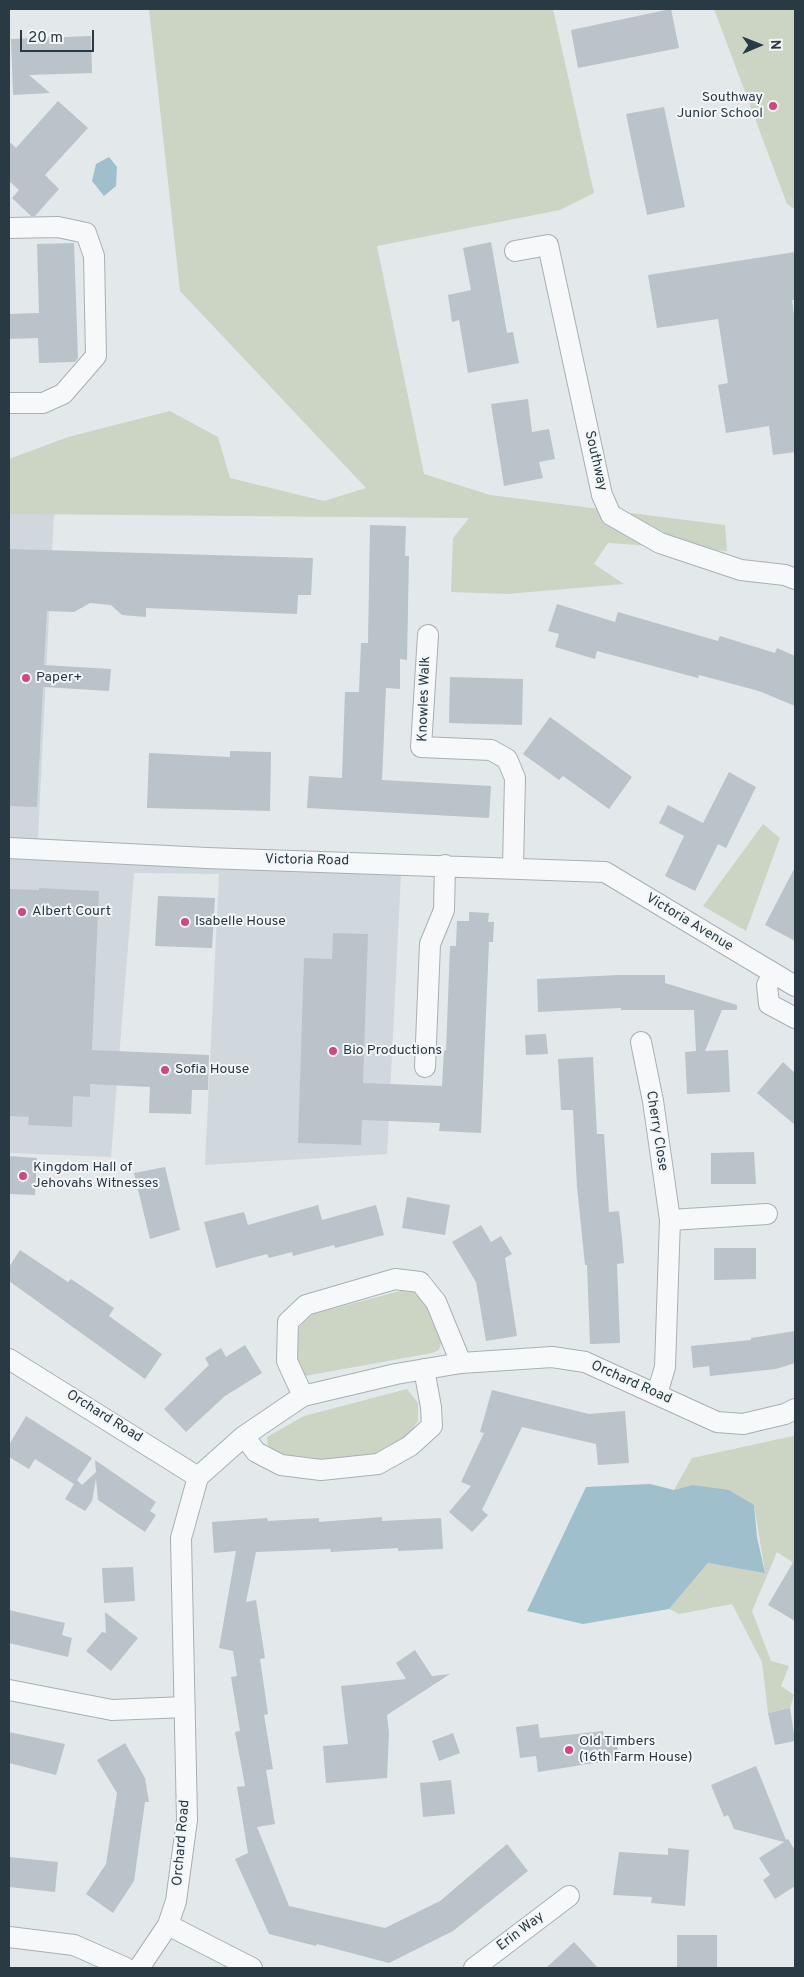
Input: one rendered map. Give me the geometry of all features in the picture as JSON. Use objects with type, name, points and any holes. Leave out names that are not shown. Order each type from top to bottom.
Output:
[{"type":"street","points":[[9,228],[58,227],[86,233],[94,256],[96,356],[63,394],[43,403],[9,403]]},
{"type":"street","name":"Southway","points":[[515,251],[548,245],[602,495],[611,515],[660,544],[741,570],[785,575],[795,579]]},
{"type":"street","name":"Knowles Walk","points":[[428,635],[421,747],[491,750],[507,760],[515,778],[513,867]]},
{"type":"street","name":"Victoria Road","points":[[9,848],[225,859],[513,867],[605,872]]},
{"type":"street","points":[[425,1067],[430,944],[444,910],[445,865]]},
{"type":"street","name":"Victoria Avenue","points":[[605,872],[795,986]]},
{"type":"street","points":[[773,974],[767,985],[769,1004],[795,1018]]},
{"type":"street","name":"Cherry Close","points":[[641,1042],[653,1101],[670,1220],[665,1368],[658,1394]]},
{"type":"street","points":[[670,1220],[767,1214]]},
{"type":"street","points":[[303,1396],[287,1361],[288,1322],[306,1305],[395,1280],[420,1282],[426,1288],[436,1302],[461,1363]]},
{"type":"street","name":"Orchard Road","points":[[139,1968],[168,1925],[176,1901],[187,1820],[181,1538],[198,1477],[244,1436],[303,1396],[424,1369],[461,1363],[552,1357],[585,1362],[717,1422],[743,1424],[785,1414],[795,1409]]},
{"type":"street","name":"Orchard Road","points":[[9,1359],[198,1477]]},
{"type":"street","points":[[244,1436],[256,1452],[280,1464],[322,1470],[378,1464],[410,1446],[432,1426],[431,1407],[424,1369]]},
{"type":"street","points":[[9,1690],[112,1710],[185,1707]]},
{"type":"street","name":"Erin Way","points":[[474,1968],[569,1896]]},
{"type":"street","points":[[168,1925],[252,1968]]},
{"type":"street","points":[[9,1937],[74,1945],[126,1968]]},
{"type":"shaded area","points":[[9,514],[54,514],[38,838],[272,855],[402,855],[387,1154],[205,1165],[219,874],[134,873],[111,1157],[9,1153]]},
{"type":"green space","points":[[149,9],[553,9],[594,193],[560,210],[377,246],[424,474],[490,495],[725,525],[727,551],[608,543],[594,564],[624,584],[507,594],[451,592],[453,538],[469,518],[9,514],[9,459],[68,437],[170,411],[218,437],[230,478],[324,501],[366,488],[180,291]]},
{"type":"green space","name":"Southway Junior School","points":[[714,9],[795,9],[795,209],[787,204]]},
{"type":"green space","points":[[763,824],[780,838],[746,931],[703,906]]},
{"type":"green space","points":[[400,1291],[416,1292],[427,1302],[442,1340],[439,1350],[432,1353],[305,1376],[295,1360],[294,1342],[300,1326],[313,1314]]},
{"type":"green space","points":[[407,1389],[418,1403],[418,1421],[405,1441],[376,1455],[318,1463],[277,1454],[268,1445],[267,1437],[304,1416]]},
{"type":"green space","points":[[795,1436],[795,1564],[777,1552],[752,1611],[771,1661],[789,1666],[781,1686],[794,1695],[790,1708],[768,1713],[762,1662],[732,1604],[679,1614],[669,1609],[708,1563],[765,1572],[754,1505],[692,1485],[674,1490],[692,1458]]},
{"type":"water","points":[[109,157],[117,167],[116,186],[104,196],[92,181],[96,164]]},
{"type":"water","points":[[650,1484],[674,1490],[692,1485],[729,1490],[754,1505],[757,1537],[765,1573],[708,1563],[669,1609],[583,1624],[527,1611],[586,1487]]},
{"type":"building","points":[[671,9],[679,48],[578,68],[571,30]]},
{"type":"building","points":[[91,36],[92,73],[29,75],[50,93],[13,95],[11,39]]},
{"type":"building","points":[[58,101],[88,128],[45,175],[59,189],[35,216],[31,216],[12,198],[19,190],[9,181],[9,141],[16,148]]},
{"type":"building","points":[[664,107],[685,207],[647,215],[626,114]]},
{"type":"building","points":[[491,242],[507,333],[513,332],[519,363],[468,373],[459,320],[452,322],[448,295],[471,290],[463,248]]},
{"type":"building","points":[[74,243],[78,358],[75,362],[39,363],[38,338],[9,339],[9,314],[39,313],[37,244]]},
{"type":"building","points":[[795,252],[795,300],[792,300],[795,322],[795,452],[773,455],[769,426],[726,433],[718,385],[728,383],[718,319],[657,328],[648,275]]},
{"type":"building","points":[[528,399],[532,432],[549,429],[555,459],[539,462],[543,478],[504,486],[491,404]]},
{"type":"building","points":[[370,525],[406,526],[405,556],[409,556],[407,660],[400,659],[400,689],[386,688],[382,780],[491,786],[489,818],[307,808],[309,776],[342,778],[345,692],[359,692],[361,643],[368,643]]},
{"type":"building","points":[[9,549],[313,558],[311,595],[298,595],[297,614],[146,608],[146,617],[122,615],[111,605],[90,603],[74,612],[47,611],[44,665],[111,669],[109,691],[43,687],[37,807],[9,806]]},
{"type":"building","points":[[557,604],[615,622],[618,612],[718,641],[720,636],[775,653],[777,648],[795,656],[795,706],[759,691],[699,675],[698,678],[597,651],[595,659],[555,647],[559,634],[548,631]]},
{"type":"building","points":[[450,677],[523,679],[522,725],[449,723]]},
{"type":"building","points":[[550,717],[632,777],[609,809],[563,776],[559,780],[523,754]]},
{"type":"building","points":[[230,751],[271,752],[270,811],[147,808],[149,753],[230,757]]},
{"type":"building","points":[[729,772],[756,787],[726,848],[718,844],[695,891],[665,876],[684,836],[659,823],[668,805],[703,823]]},
{"type":"building","points":[[795,867],[795,941],[765,925]]},
{"type":"building","points":[[39,888],[99,891],[92,1050],[209,1055],[208,1090],[192,1090],[191,1114],[149,1113],[150,1087],[90,1084],[90,1097],[73,1096],[72,1127],[28,1125],[29,1117],[9,1116],[9,889],[39,890]]},
{"type":"building","name":"Isabelle House","points":[[158,896],[215,898],[212,948],[155,946]]},
{"type":"building","points":[[469,912],[489,913],[488,922],[494,922],[493,942],[489,942],[481,1133],[439,1131],[440,1123],[362,1120],[361,1145],[298,1143],[304,958],[332,959],[333,933],[368,934],[363,1083],[442,1086],[444,1050],[446,1051],[450,946],[456,946],[457,921],[469,921]]},
{"type":"building","points":[[665,975],[665,983],[737,1005],[737,1010],[722,1010],[705,1051],[728,1050],[730,1092],[687,1094],[685,1052],[696,1051],[694,1010],[621,1010],[621,1008],[538,1012],[537,979]]},
{"type":"building","points":[[546,1034],[548,1054],[526,1055],[525,1035]]},
{"type":"building","points":[[593,1057],[597,1134],[604,1134],[609,1212],[619,1211],[622,1238],[624,1263],[617,1264],[620,1343],[590,1344],[587,1265],[585,1265],[577,1187],[573,1110],[561,1110],[558,1059]]},
{"type":"building","points":[[783,1062],[795,1073],[795,1125],[757,1093]]},
{"type":"building","points":[[754,1152],[756,1184],[711,1184],[711,1153]]},
{"type":"building","name":"Kingdom Hall of Jehovahs Witnesses","points":[[9,1156],[37,1158],[35,1195],[9,1194]]},
{"type":"building","points":[[165,1167],[180,1230],[150,1239],[134,1173]]},
{"type":"building","points":[[407,1197],[450,1205],[445,1235],[402,1228]]},
{"type":"building","points":[[318,1205],[322,1220],[376,1205],[384,1235],[335,1248],[334,1245],[293,1256],[292,1252],[269,1258],[267,1254],[216,1268],[204,1222],[244,1212],[248,1225]]},
{"type":"building","points":[[481,1225],[491,1242],[501,1236],[512,1254],[505,1258],[517,1336],[486,1341],[476,1282],[452,1242]]},
{"type":"building","points":[[714,1248],[756,1248],[756,1279],[714,1280]]},
{"type":"building","points":[[20,1250],[68,1282],[71,1279],[114,1308],[109,1316],[162,1354],[145,1379],[9,1281],[9,1267]]},
{"type":"building","points":[[795,1331],[795,1363],[776,1369],[710,1376],[709,1366],[693,1368],[691,1346],[751,1340],[751,1338]]},
{"type":"building","points":[[245,1345],[262,1373],[225,1396],[186,1432],[164,1409],[209,1365],[205,1358],[221,1348],[226,1357]]},
{"type":"building","points":[[492,1390],[589,1414],[625,1411],[629,1463],[598,1465],[596,1444],[522,1427],[482,1510],[488,1515],[472,1532],[449,1512],[471,1486],[461,1482],[484,1433],[480,1432]]},
{"type":"building","points":[[26,1416],[92,1458],[77,1480],[82,1485],[96,1472],[95,1460],[156,1502],[150,1511],[156,1515],[145,1532],[98,1500],[96,1479],[92,1501],[85,1511],[65,1499],[74,1484],[35,1459],[29,1469],[9,1457],[9,1445]]},
{"type":"building","points":[[382,1517],[382,1521],[441,1518],[443,1549],[398,1551],[398,1548],[331,1552],[330,1549],[256,1552],[246,1602],[256,1600],[265,1658],[260,1659],[268,1714],[264,1715],[273,1769],[266,1770],[275,1824],[257,1827],[289,1906],[385,1928],[440,1901],[507,1844],[528,1871],[453,1931],[389,1963],[317,1944],[316,1946],[269,1934],[235,1859],[248,1853],[237,1787],[245,1786],[235,1732],[240,1731],[231,1677],[237,1676],[233,1651],[219,1648],[236,1551],[214,1553],[212,1522],[267,1518],[268,1521],[319,1518],[319,1522]]},
{"type":"building","points":[[795,1559],[795,1621],[768,1605]]},
{"type":"building","points":[[133,1567],[135,1601],[104,1603],[102,1568]]},
{"type":"building","points":[[9,1610],[65,1623],[62,1635],[72,1638],[68,1657],[9,1643]]},
{"type":"building","points":[[105,1612],[138,1638],[111,1671],[86,1651],[102,1632],[106,1633]]},
{"type":"building","points":[[415,1650],[432,1676],[450,1674],[387,1715],[389,1733],[387,1778],[326,1783],[323,1746],[348,1744],[341,1686],[406,1679],[396,1663]]},
{"type":"building","points":[[790,1708],[795,1741],[775,1745],[768,1713]]},
{"type":"building","name":"Old Timbers (16th Farm House)","points":[[538,1724],[540,1738],[603,1731],[604,1739],[616,1737],[619,1759],[538,1772],[536,1756],[520,1758],[516,1727]]},
{"type":"building","points":[[9,1732],[65,1744],[56,1775],[9,1763]]},
{"type":"building","points":[[453,1733],[460,1753],[439,1761],[432,1741]]},
{"type":"building","points":[[125,1743],[145,1778],[149,1802],[145,1802],[134,1881],[113,1913],[86,1894],[106,1864],[117,1793],[97,1760]]},
{"type":"building","points":[[756,1766],[786,1840],[788,1839],[795,1850],[795,1886],[775,1899],[763,1880],[770,1875],[759,1858],[784,1842],[734,1829],[728,1815],[724,1817],[711,1785]]},
{"type":"building","points":[[451,1780],[455,1814],[423,1817],[420,1783]]},
{"type":"building","points":[[668,1848],[689,1850],[685,1906],[651,1903],[652,1897],[613,1895],[619,1852],[668,1855]]},
{"type":"building","points":[[9,1857],[58,1862],[55,1892],[9,1887]]},
{"type":"building","points":[[677,1935],[717,1935],[717,1968],[677,1968]]},
{"type":"building","points":[[574,1942],[598,1968],[546,1968]]},
{"type":"place","name":"Southway Junior School","points":[[773,106]]},
{"type":"place","name":"Paper+","points":[[26,678]]},
{"type":"place","name":"Albert Court","points":[[22,912]]},
{"type":"place","name":"Isabelle House","points":[[185,922]]},
{"type":"place","name":"Bio Productions","points":[[333,1051]]},
{"type":"place","name":"Sofia House","points":[[165,1070]]},
{"type":"place","name":"Kingdom Hall of Jehovahs Witnesses","points":[[23,1176]]},
{"type":"place","name":"Old Timbers (16th Farm House)","points":[[569,1750]]}]
